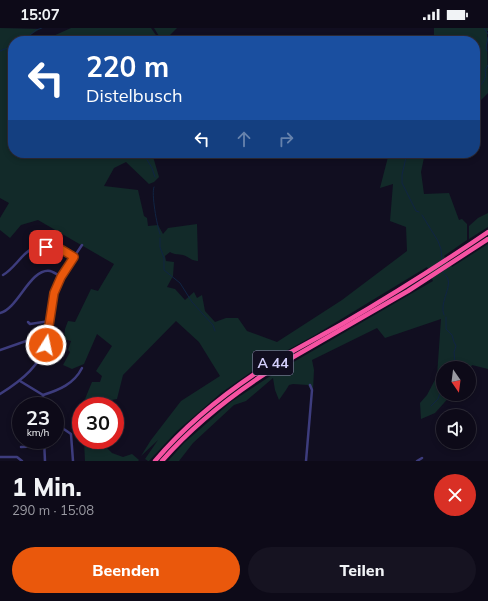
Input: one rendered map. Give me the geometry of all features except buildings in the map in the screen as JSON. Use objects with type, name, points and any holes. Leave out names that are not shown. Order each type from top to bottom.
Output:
[{"type":"highway","name":"A 44","points":[[155,461],[201,414],[244,381],[347,321],[488,232]]},
{"type":"highway","name":"A 44","points":[[162,461],[184,437],[205,418],[269,371],[408,291],[486,241]]},
{"type":"street","points":[[0,394],[20,381],[39,359],[43,352],[48,338],[52,300],[61,277],[82,245]]},
{"type":"street","points":[[3,275],[7,273],[27,252],[36,248],[59,248],[74,257]]},
{"type":"street","points":[[0,313],[9,309],[26,287],[40,274],[50,272],[61,277]]},
{"type":"street","points":[[28,322],[30,324],[50,321]]},
{"type":"street","points":[[0,350],[28,340],[48,338]]},
{"type":"street","points":[[20,381],[42,395],[69,384],[82,368]]},
{"type":"street","points":[[306,461],[312,392],[310,385]]},
{"type":"street","points":[[64,429],[71,434],[73,461]]},
{"type":"street","points":[[44,449],[45,461]]},
{"type":"street","points":[[0,458],[17,457],[22,461]]},
{"type":"street","points":[[417,461],[422,458]]},
{"type":"green space","points":[[0,28],[40,29],[29,36],[8,36],[8,158],[153,158],[159,177],[154,182],[149,184],[126,162],[114,168],[104,186],[138,190],[148,226],[158,225],[163,234],[168,228],[197,224],[198,261],[170,252],[165,256],[166,261],[174,262],[173,276],[167,287],[175,289],[185,300],[194,292],[197,298],[202,295],[205,311],[215,322],[226,318],[238,318],[247,331],[277,342],[342,300],[407,251],[406,227],[390,221],[393,184],[380,188],[388,158],[424,158],[421,172],[424,194],[449,193],[459,220],[462,219],[467,224],[467,240],[444,256],[452,267],[488,244],[488,369],[476,366],[476,361],[438,361],[441,319],[385,338],[377,328],[312,360],[314,370],[313,390],[311,390],[308,385],[289,385],[279,400],[275,390],[273,378],[246,401],[234,405],[193,443],[179,461],[168,461],[184,443],[231,402],[278,371],[433,281],[427,267],[315,335],[264,363],[221,393],[177,431],[148,461],[145,459],[158,440],[141,456],[151,440],[181,401],[220,376],[199,342],[176,321],[123,375],[118,397],[86,397],[92,382],[100,382],[102,376],[96,371],[112,346],[97,334],[84,364],[72,369],[63,365],[70,352],[68,350],[71,341],[64,339],[65,329],[68,321],[75,322],[91,289],[98,291],[114,264],[38,220],[21,225],[10,238],[0,230],[0,218],[9,203],[0,198]]},
{"type":"green space","points":[[71,28],[151,28],[157,36],[53,36]]},
{"type":"green space","points":[[154,28],[177,28],[169,36],[159,36]]},
{"type":"green space","points":[[434,28],[488,28],[488,93],[480,101],[480,36],[434,36]]},
{"type":"green space","points":[[488,213],[488,227],[469,239],[469,226],[478,218]]},
{"type":"green space","points":[[436,378],[436,401],[446,401],[439,409],[436,409],[435,413],[421,419],[420,403],[427,395]]},
{"type":"green space","points":[[84,449],[108,449],[112,453],[123,457],[132,454],[139,460],[138,461],[85,461]]},
{"type":"waterway","points":[[29,36],[36,30],[42,28]]},
{"type":"waterway","points":[[484,28],[488,34]]},
{"type":"waterway","points":[[487,51],[486,48],[488,37]]},
{"type":"waterway","points":[[0,51],[8,48]]},
{"type":"waterway","points":[[480,86],[485,79],[485,70],[488,65]]},
{"type":"waterway","points":[[480,86],[480,92]]},
{"type":"waterway","points":[[146,158],[155,177]]},
{"type":"waterway","points":[[406,158],[402,175],[402,183],[416,211],[419,212]]},
{"type":"waterway","points":[[154,187],[154,202],[160,234]]},
{"type":"waterway","points":[[422,215],[438,241],[441,249],[442,260]]},
{"type":"waterway","points":[[160,238],[160,247],[164,258],[164,270],[180,283],[192,302],[213,325],[215,331]]},
{"type":"waterway","points":[[442,271],[448,278],[448,287],[443,306],[444,315]]},
{"type":"waterway","points":[[446,317],[446,329],[452,335],[456,346],[454,352],[455,361]]},
{"type":"waterway","points":[[431,406],[436,401]]},
{"type":"route","points":[[46,247],[59,248],[74,257],[61,277],[54,293],[46,345]]}]
